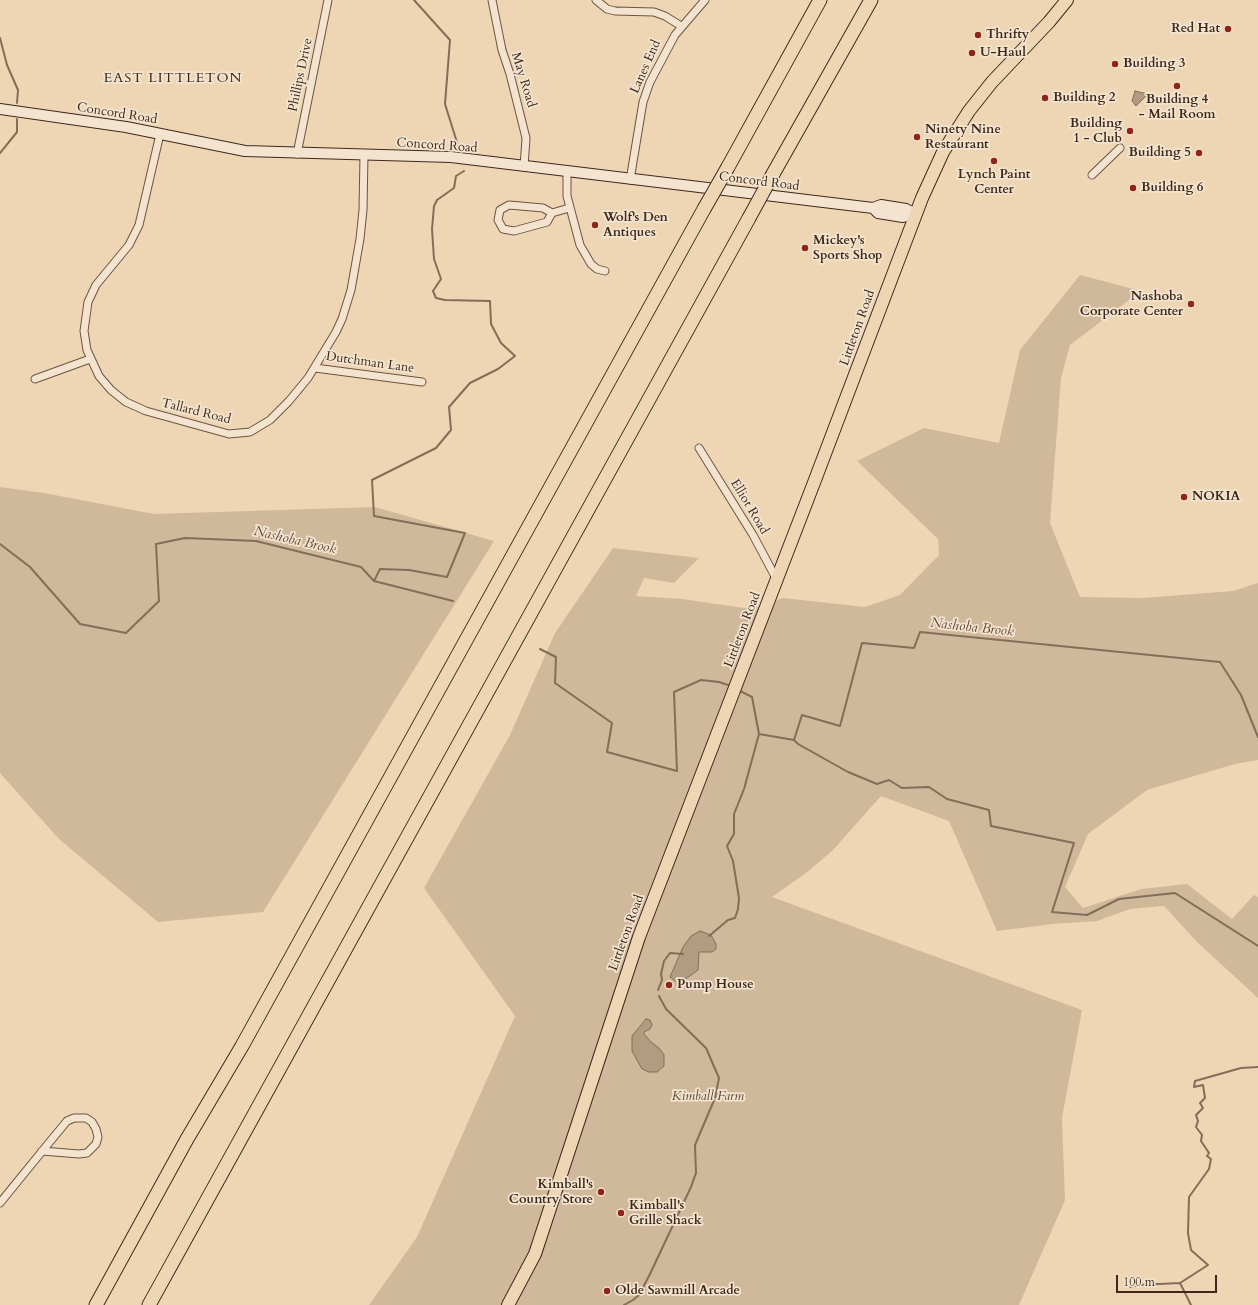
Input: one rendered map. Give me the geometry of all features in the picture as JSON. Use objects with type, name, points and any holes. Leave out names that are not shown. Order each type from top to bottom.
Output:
[{"type":"highway","points":[[96,1305],[187,1139],[242,1046],[820,0]]},
{"type":"highway","points":[[149,1305],[749,218],[871,0]]},
{"type":"main road","name":"Littleton Road","points":[[508,1305],[535,1254],[632,958],[922,198],[943,152],[969,111],[992,82],[1049,22],[1067,0]]},
{"type":"main road","name":"Concord Road","points":[[0,109],[126,127],[245,151],[296,154],[451,157],[630,180],[873,208],[881,205],[906,209],[916,214]]},
{"type":"street","name":"Phillips Drive","points":[[296,154],[328,0]]},
{"type":"street","name":"May Road","points":[[492,0],[502,50],[510,74],[526,138],[524,167]]},
{"type":"street","points":[[596,0],[614,11],[654,12],[665,16],[681,26]]},
{"type":"street","name":"Lanes End","points":[[630,180],[646,92],[661,59],[681,26],[705,0]]},
{"type":"street","name":"Tallard Road","points":[[160,134],[139,225],[129,245],[99,281],[88,302],[84,331],[90,359],[104,383],[126,402],[146,411],[229,434],[250,432],[264,425],[294,396],[315,368],[342,319],[351,290],[362,224],[364,155]]},
{"type":"street","points":[[1092,175],[1120,148]]},
{"type":"street","points":[[567,172],[566,187],[569,208],[580,245],[586,258],[594,267],[605,271]]},
{"type":"street","points":[[552,214],[543,208],[509,205],[500,210],[498,220],[503,229],[514,231],[547,222],[552,214],[569,208]]},
{"type":"street","points":[[35,379],[90,359]]},
{"type":"street","name":"Dutchman Lane","points":[[315,368],[422,382]]},
{"type":"street","name":"Elliot Road","points":[[699,448],[753,535],[777,580]]},
{"type":"street","points":[[0,1203],[42,1151],[70,1119],[78,1117],[86,1118],[92,1122],[96,1129],[98,1137],[96,1144],[87,1153],[79,1154],[42,1151]]},
{"type":"green space","name":"Kimball Farm","points":[[1080,275],[1141,291],[1070,345],[1061,378],[1050,523],[1080,597],[1143,598],[1233,591],[1258,583],[1258,760],[1235,764],[1147,790],[1088,834],[1065,887],[1083,908],[1141,889],[1187,884],[1232,919],[1254,895],[1258,897],[1258,998],[1197,942],[1164,906],[1130,909],[1097,921],[1053,924],[997,931],[949,821],[881,796],[833,850],[806,873],[772,897],[1082,1010],[1062,1118],[1065,1200],[1019,1305],[369,1305],[417,1237],[515,1016],[424,888],[510,735],[555,633],[613,548],[699,558],[674,583],[644,578],[636,596],[682,599],[751,609],[783,598],[865,607],[900,595],[939,555],[938,539],[857,461],[924,428],[999,443],[1020,350]]},
{"type":"green space","points":[[0,487],[44,493],[154,514],[375,507],[494,541],[263,912],[158,922],[59,839],[0,773]]},
{"type":"shaded area","points":[[1135,91],[1148,94],[1136,106],[1132,101]]},
{"type":"shaded area","points":[[700,931],[711,935],[716,944],[716,949],[712,952],[699,952],[698,970],[687,978],[675,981],[670,977],[683,947],[691,936]]},
{"type":"shaded area","points":[[646,1019],[650,1020],[652,1025],[650,1029],[644,1032],[644,1034],[659,1048],[664,1055],[664,1066],[657,1072],[649,1072],[642,1069],[632,1051],[632,1036]]},
{"type":"waterway","points":[[414,0],[450,40],[445,104],[460,152]]},
{"type":"waterway","points":[[0,38],[7,65],[18,90],[17,103]]},
{"type":"waterway","points":[[0,153],[17,132],[17,119]]},
{"type":"waterway","points":[[374,581],[380,569],[409,570],[447,577],[465,533],[374,516],[372,480],[436,448],[451,430],[449,407],[470,383],[498,369],[515,356],[501,343],[491,324],[490,301],[445,300],[436,298],[433,291],[441,279],[434,259],[432,229],[434,206],[437,200],[454,188],[456,176],[464,171]]},
{"type":"waterway","name":"Nashoba Brook","points":[[0,544],[30,567],[80,624],[126,633],[159,601],[156,544],[185,538],[256,541],[361,567],[374,581],[453,601]]},
{"type":"waterway","name":"Nashoba Brook","points":[[740,691],[752,697],[759,734],[794,740],[802,715],[840,726],[862,643],[914,648],[920,632],[1220,662],[1241,695],[1258,737]]},
{"type":"waterway","name":"Nashoba Brook","points":[[540,649],[556,657],[555,683],[612,723],[607,752],[677,771],[674,692],[701,680],[719,682],[728,685]]},
{"type":"waterway","points":[[709,936],[728,920],[735,918],[738,909],[739,898],[733,861],[727,846],[734,834],[734,814],[744,789],[759,734]]},
{"type":"waterway","points":[[794,740],[798,744],[848,772],[877,784],[889,780],[902,788],[929,787],[947,799],[989,810],[991,826],[1074,843],[1052,912],[1087,915],[1119,899],[1175,893],[1258,946]]},
{"type":"waterway","points":[[658,990],[662,980],[661,974],[664,961],[670,953],[683,954]]},
{"type":"waterway","points":[[624,1305],[639,1295],[691,1187],[696,1173],[695,1145],[715,1098],[719,1078],[706,1048],[666,1009],[659,996]]},
{"type":"waterway","points":[[1130,1287],[1138,1285],[1180,1283],[1208,1265],[1191,1250],[1188,1233],[1189,1197],[1209,1169],[1211,1159],[1207,1156],[1209,1153],[1201,1141],[1202,1135],[1196,1127],[1198,1121],[1196,1115],[1203,1108],[1200,1103],[1205,1098],[1203,1085],[1194,1087],[1195,1081],[1241,1068],[1258,1067]]},
{"type":"waterway","points":[[1180,1283],[1191,1305]]},
{"type":"place","name":"Red Hat","points":[[1228,29]]},
{"type":"place","name":"Thrifty","points":[[978,35]]},
{"type":"place","name":"U-Haul","points":[[972,53]]},
{"type":"place","name":"Building 3","points":[[1115,64]]},
{"type":"place","name":"Building 4 - Mail Room","points":[[1177,86]]},
{"type":"place","name":"Building 2","points":[[1045,98]]},
{"type":"place","name":"Building 1 - Club","points":[[1130,131]]},
{"type":"place","name":"Ninety Nine Restaurant","points":[[917,137]]},
{"type":"place","name":"Building 5","points":[[1199,153]]},
{"type":"place","name":"Lynch Paint Center","points":[[994,161]]},
{"type":"place","name":"Building 6","points":[[1133,188]]},
{"type":"place","name":"Wolf's Den Antiques","points":[[595,225]]},
{"type":"place","name":"Mickey's Sports Shop","points":[[805,248]]},
{"type":"place","name":"Nashoba Corporate Center","points":[[1191,304]]},
{"type":"place","name":"NOKIA","points":[[1184,497]]},
{"type":"place","name":"Pump House","points":[[669,985]]},
{"type":"place","name":"Kimball's Country Store","points":[[601,1192]]},
{"type":"place","name":"Kimball's Grille Shack","points":[[621,1213]]},
{"type":"place","name":"Olde Sawmill Arcade","points":[[607,1291]]},
{"type":"district","name":"EAST LITTLETON","points":[[173,79]]}]
